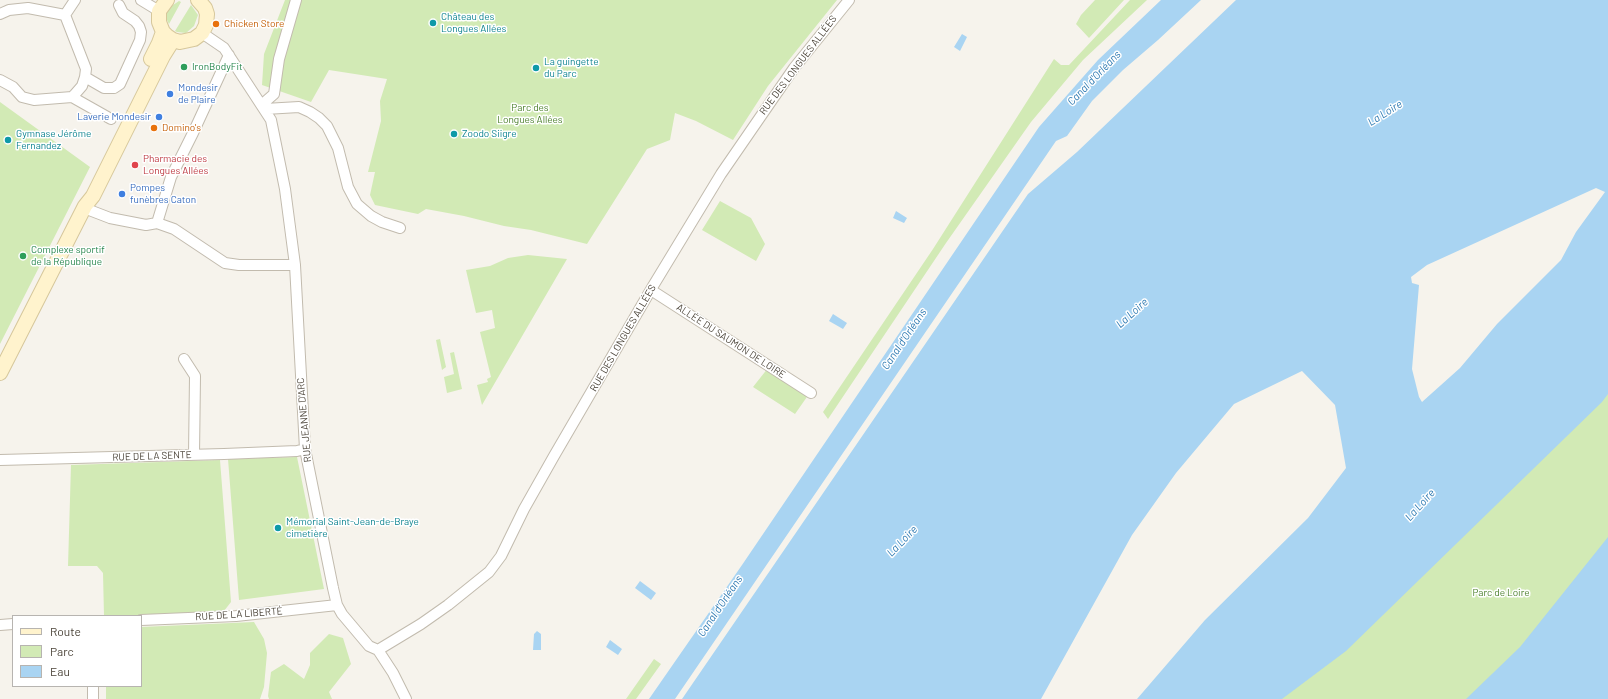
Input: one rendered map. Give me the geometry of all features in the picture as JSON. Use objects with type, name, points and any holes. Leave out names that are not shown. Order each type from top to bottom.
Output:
[{"type":"main road","points":[[164,3],[159,22],[168,36],[187,42],[194,40],[202,33],[206,25],[207,14],[205,8],[198,0]]},
{"type":"main road","points":[[0,373],[84,207],[86,194],[159,43],[168,36]]},
{"type":"street","points":[[65,15],[75,0]]},
{"type":"street","points":[[141,0],[164,3]]},
{"type":"street","name":"RUE DES LONGUES ALLÉES","points":[[378,650],[421,624],[448,605],[489,572],[501,556],[551,460],[721,174],[794,68],[849,0]]},
{"type":"street","points":[[267,109],[274,94],[279,59],[296,3]]},
{"type":"street","points":[[0,14],[28,4],[65,15]]},
{"type":"street","points":[[85,77],[104,88],[114,88],[120,84],[140,40],[141,32],[135,21],[123,13],[119,5]]},
{"type":"street","points":[[65,15],[86,69],[82,86],[72,97]]},
{"type":"street","points":[[202,33],[218,43],[229,55],[267,109]]},
{"type":"street","points":[[157,223],[171,177],[229,55]]},
{"type":"street","points":[[0,80],[27,98],[34,100],[72,97],[111,119]]},
{"type":"street","points":[[267,109],[299,107],[319,118],[327,126],[338,148],[348,187],[357,204],[371,216],[382,222],[400,228]]},
{"type":"street","name":"RUE JEANNE D'ARC","points":[[267,109],[285,189],[295,264],[304,449],[337,605],[342,614],[369,646],[378,650],[393,673],[406,699]]},
{"type":"street","points":[[84,207],[110,218],[146,225],[157,223],[174,229],[226,263],[239,265],[295,264]]},
{"type":"street","name":"ALLÉE DU SAUMON DE LOIRE","points":[[651,290],[811,393]]},
{"type":"street","points":[[184,359],[195,376],[194,454]]},
{"type":"street","name":"RUE DE LA SENTE","points":[[0,460],[297,451],[304,449]]},
{"type":"street","name":"RUE DE LA LIBERTÉ","points":[[142,620],[236,616],[337,605]]},
{"type":"street","points":[[0,625],[12,624]]},
{"type":"street","points":[[93,687],[93,699]]},
{"type":"green space","name":"Parc des Longues Allées","points":[[285,0],[837,0],[768,86],[733,140],[696,121],[675,113],[670,140],[647,149],[587,244],[531,230],[504,226],[464,216],[426,209],[418,214],[375,205],[370,195],[375,172],[368,172],[381,121],[380,101],[387,79],[329,70],[311,102],[262,85],[264,54]]},
{"type":"green space","points":[[1095,0],[1124,0],[1089,38],[1076,24],[1081,15]]},
{"type":"green space","points":[[1130,0],[1147,0],[1083,60],[1031,122],[946,243],[828,419],[823,412],[933,249],[1054,59],[1061,65],[1069,65]]},
{"type":"green space","points":[[179,1],[181,2],[169,24],[167,20],[167,12]]},
{"type":"green space","points":[[191,5],[198,15],[194,26],[186,33],[175,31]]},
{"type":"green space","name":"Complexe sportif de la République","points":[[0,102],[90,167],[0,344]]},
{"type":"green space","points":[[720,201],[751,218],[765,244],[756,261],[702,230]]},
{"type":"green space","points":[[528,255],[567,259],[482,405],[477,385],[488,382],[487,379],[491,377],[480,332],[495,328],[492,310],[476,313],[466,270],[490,266],[508,258]]},
{"type":"green space","name":"Parc de Loire","points":[[1608,335],[1608,699],[1248,699]]},
{"type":"green space","points":[[440,339],[446,367],[442,370],[436,340]]},
{"type":"green space","points":[[454,352],[462,389],[447,393],[444,377],[454,374],[450,353]]},
{"type":"green space","points":[[768,368],[809,394],[795,414],[753,387]]},
{"type":"green space","points":[[297,457],[324,589],[239,600],[228,459]]},
{"type":"green space","points":[[220,460],[231,602],[224,611],[165,616],[104,615],[103,573],[97,566],[68,566],[71,465]]},
{"type":"green space","points":[[254,622],[264,639],[267,653],[264,687],[260,699],[106,699],[106,687],[142,687],[142,627]]},
{"type":"green space","points":[[329,634],[343,638],[351,664],[329,692],[332,699],[269,699],[268,696],[271,672],[284,664],[304,679],[310,665],[310,653]]},
{"type":"green space","points":[[654,659],[661,664],[636,699],[626,699]]},
{"type":"water","name":"Canal d'Orléans","points":[[1161,0],[1201,0],[1123,70],[1092,101],[1067,136],[1056,141],[675,699],[649,699],[742,565],[1039,127],[1098,60]]},
{"type":"water","name":"La Loire","points":[[1236,0],[1608,0],[1608,394],[1602,402],[1346,651],[1282,699],[1137,699],[1205,620],[1308,518],[1346,468],[1335,405],[1302,371],[1234,404],[1176,473],[1132,535],[1041,699],[682,699],[1028,194],[1077,152]],"holes":[[[1596,188],[1605,192],[1576,232],[1561,260],[1497,324],[1460,368],[1422,402],[1419,397],[1412,369],[1419,285],[1412,283],[1411,277],[1427,265]]]},
{"type":"water","points":[[962,34],[967,37],[960,51],[954,47]]},
{"type":"water","points":[[896,211],[907,218],[904,223],[893,218]]},
{"type":"water","points":[[833,314],[847,323],[843,329],[829,321]]},
{"type":"water","points":[[1608,537],[1608,699],[1466,699],[1520,647]]},
{"type":"water","points":[[640,581],[656,593],[651,600],[635,588]]},
{"type":"water","points":[[537,631],[541,634],[541,650],[533,650],[534,634]]},
{"type":"water","points":[[610,640],[622,649],[618,655],[606,647]]},
{"type":"place","name":"Château des Longues Allées","points":[[433,23]]},
{"type":"place","name":"Chicken Store","points":[[216,24]]},
{"type":"place","name":"IronBodyFit","points":[[184,67]]},
{"type":"place","name":"La guingette du Parc","points":[[536,68]]},
{"type":"place","name":"Mondesir de Plaire","points":[[170,94]]},
{"type":"place","name":"Laverie Mondesir","points":[[159,117]]},
{"type":"place","name":"Domino's","points":[[154,128]]},
{"type":"place","name":"Zoodo Siigre","points":[[454,134]]},
{"type":"place","name":"Gymnase Jérôme Fernandez","points":[[8,140]]},
{"type":"place","name":"Pharmacie des Longues Allées","points":[[135,165]]},
{"type":"place","name":"Pompes funèbres Caton","points":[[122,194]]},
{"type":"place","name":"Complexe sportif de la République","points":[[23,256]]},
{"type":"place","name":"Mémorial Saint-Jean-de-Braye cimetière","points":[[278,528]]}]
